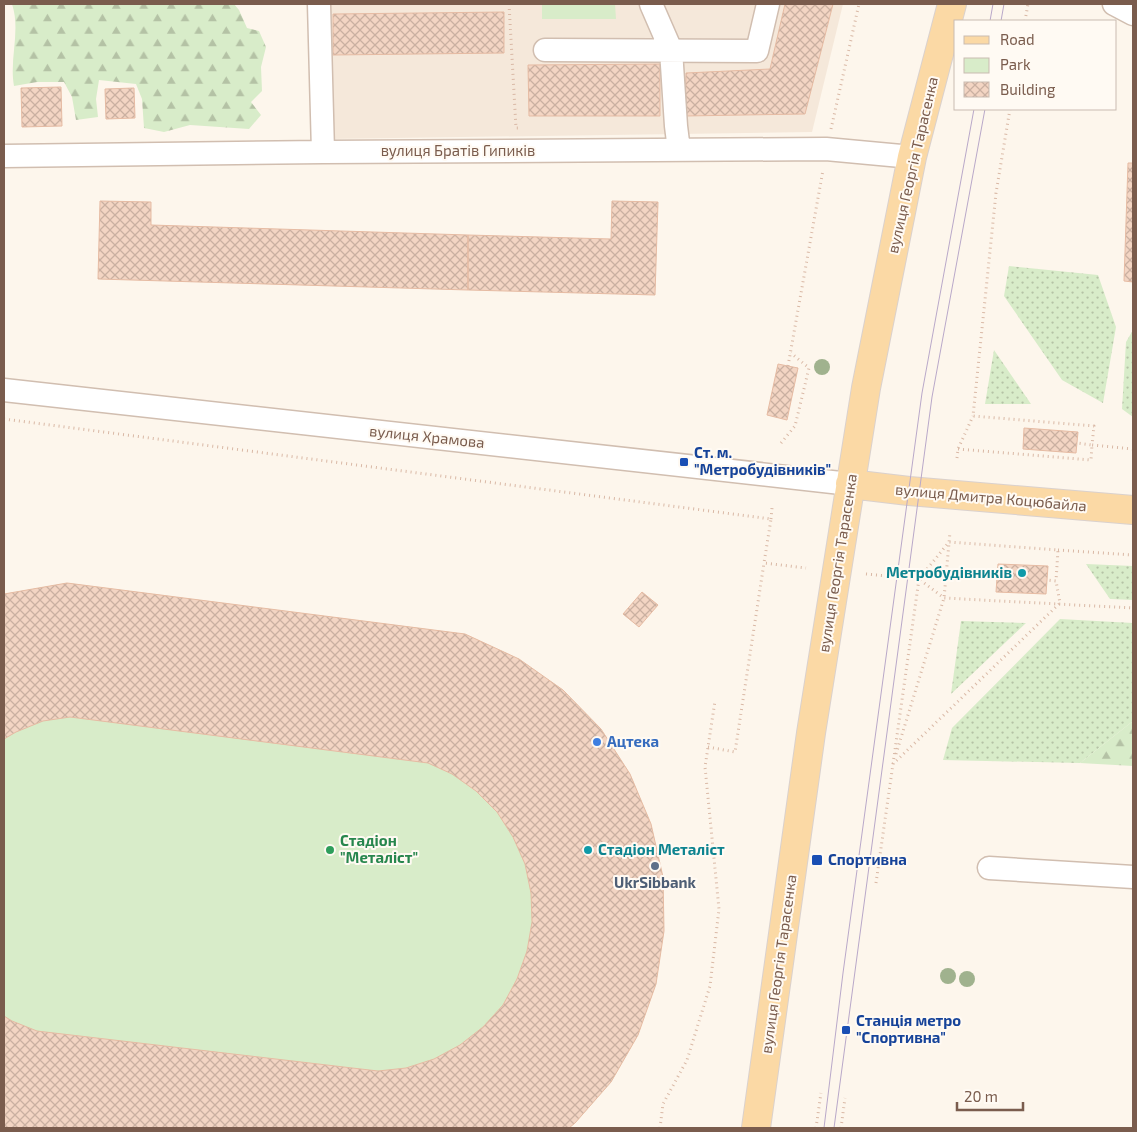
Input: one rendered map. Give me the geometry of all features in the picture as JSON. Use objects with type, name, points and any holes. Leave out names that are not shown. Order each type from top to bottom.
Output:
[{"type":"main road","name":"вулиця Георгія Тарасенка","points":[[756,1128],[811,733],[866,388],[912,157],[952,4]]},
{"type":"main road","name":"вулиця Дмитра Коцюбайла","points":[[850,484],[909,491],[1133,510]]},
{"type":"street","points":[[318,4],[323,152]]},
{"type":"street","points":[[651,4],[671,50],[679,150]]},
{"type":"street","points":[[545,50],[757,51],[768,4]]},
{"type":"street","points":[[1114,4],[1133,14]]},
{"type":"street","name":"вулиця Братів Гипиків","points":[[4,156],[826,149],[912,157]]},
{"type":"street","name":"вулиця Храмова","points":[[4,390],[850,484]]},
{"type":"street","points":[[989,868],[1133,877]]},
{"type":"path","points":[[509,4],[516,128],[526,128]]},
{"type":"path","points":[[788,366],[826,149],[859,4]]},
{"type":"path","points":[[1025,20],[1028,4]]},
{"type":"path","points":[[957,458],[958,449],[972,416],[996,193],[1010,110]]},
{"type":"path","points":[[781,443],[795,426],[809,368],[791,353]]},
{"type":"path","points":[[958,449],[1091,460],[1094,426],[972,416]]},
{"type":"path","points":[[4,418],[771,519]]},
{"type":"path","points":[[1077,443],[1133,449]]},
{"type":"path","points":[[708,747],[735,752],[772,508]]},
{"type":"path","points":[[893,764],[944,598],[950,532]]},
{"type":"path","points":[[949,542],[1133,555]]},
{"type":"path","points":[[876,883],[918,579],[949,542]]},
{"type":"path","points":[[1058,550],[1056,581],[1060,603]]},
{"type":"path","points":[[764,563],[806,568]]},
{"type":"path","points":[[866,574],[918,579],[944,598],[1133,608]]},
{"type":"path","points":[[1047,580],[1056,581]]},
{"type":"path","points":[[893,764],[1060,603]]},
{"type":"path","points":[[660,1128],[664,1104],[687,1060],[710,986],[719,909],[705,767],[715,701]]},
{"type":"path","points":[[816,1128],[821,1093]]},
{"type":"path","points":[[841,1128],[845,1098]]},
{"type":"shaded area","points":[[325,4],[843,4],[812,132],[328,139]]},
{"type":"green space","points":[[12,4],[234,4],[239,10],[247,28],[259,31],[266,47],[261,67],[262,91],[251,102],[261,115],[249,129],[190,125],[164,132],[144,128],[142,99],[136,84],[99,80],[96,99],[98,117],[76,120],[72,97],[64,82],[37,82],[14,86],[15,24]]},
{"type":"green space","points":[[542,4],[615,4],[616,19],[542,19]]},
{"type":"green space","points":[[1009,266],[1098,275],[1116,327],[1103,403],[1062,380],[1004,296]]},
{"type":"green space","points":[[1133,330],[1133,417],[1122,409],[1126,342]]},
{"type":"green space","points":[[994,350],[1031,404],[985,404]]},
{"type":"green space","points":[[1086,564],[1133,566],[1133,600],[1110,599]]},
{"type":"green space","name":"Стадіон \"Металіст\"","points":[[67,583],[465,634],[519,659],[563,690],[601,729],[630,774],[651,824],[663,877],[664,931],[656,984],[638,1035],[611,1082],[575,1123],[569,1128],[4,1128],[4,594]]},
{"type":"green space","points":[[1060,619],[1133,623],[1133,721],[1080,763],[943,760],[952,728]]},
{"type":"green space","points":[[961,621],[1026,623],[951,694]]},
{"type":"green space","points":[[1133,721],[1133,766],[1080,763]]},
{"type":"building","points":[[785,4],[833,4],[805,114],[685,116],[686,73],[770,69]]},
{"type":"building","points":[[504,12],[504,53],[333,55],[333,14]]},
{"type":"building","points":[[660,64],[660,116],[529,116],[528,65]]},
{"type":"building","points":[[61,87],[62,126],[22,127],[21,88]]},
{"type":"building","points":[[134,88],[135,118],[106,119],[105,89]]},
{"type":"building","points":[[1128,163],[1133,163],[1133,282],[1124,281]]},
{"type":"building","points":[[100,201],[151,202],[151,225],[468,235],[468,290],[98,279]]},
{"type":"building","points":[[612,201],[658,202],[655,295],[468,290],[468,235],[611,239]]},
{"type":"building","points":[[778,364],[798,368],[787,420],[767,415]]},
{"type":"building","points":[[1024,428],[1078,432],[1076,453],[1023,449]]},
{"type":"building","name":"Метробудівників","points":[[998,564],[1048,566],[1046,594],[996,592]]},
{"type":"building","name":"Стадіон Металіст","points":[[67,583],[465,634],[519,659],[563,690],[601,729],[630,774],[651,824],[663,877],[664,931],[656,984],[638,1035],[611,1082],[575,1123],[569,1128],[4,1128],[4,1016],[37,1031],[378,1071],[406,1068],[434,1059],[460,1045],[483,1027],[503,1005],[517,979],[527,951],[532,922],[531,893],[525,864],[513,837],[497,812],[476,791],[452,774],[428,763],[70,717],[43,721],[4,739],[4,594]]},
{"type":"building","points":[[642,592],[658,605],[639,627],[623,614]]},
{"type":"tram line","points":[[990,20],[993,4]]},
{"type":"tram line","points":[[1001,20],[1004,4]]},
{"type":"tram line","points":[[824,1128],[843,973],[922,393],[974,110]]},
{"type":"tram line","points":[[834,1128],[932,397],[985,110]]},
{"type":"place","name":"Ст. м. \"Метробудівників\"","points":[[684,462]]},
{"type":"place","name":"Метробудівників","points":[[1022,573]]},
{"type":"place","name":"Ацтека","points":[[597,742]]},
{"type":"place","name":"Стадіон \"Металіст\"","points":[[330,850]]},
{"type":"place","name":"Стадіон Металіст","points":[[588,850]]},
{"type":"place","name":"Спортивна","points":[[817,860]]},
{"type":"place","name":"UkrSibbank","points":[[655,866]]},
{"type":"place","name":"Станція метро \"Спортивна\"","points":[[846,1030]]}]
